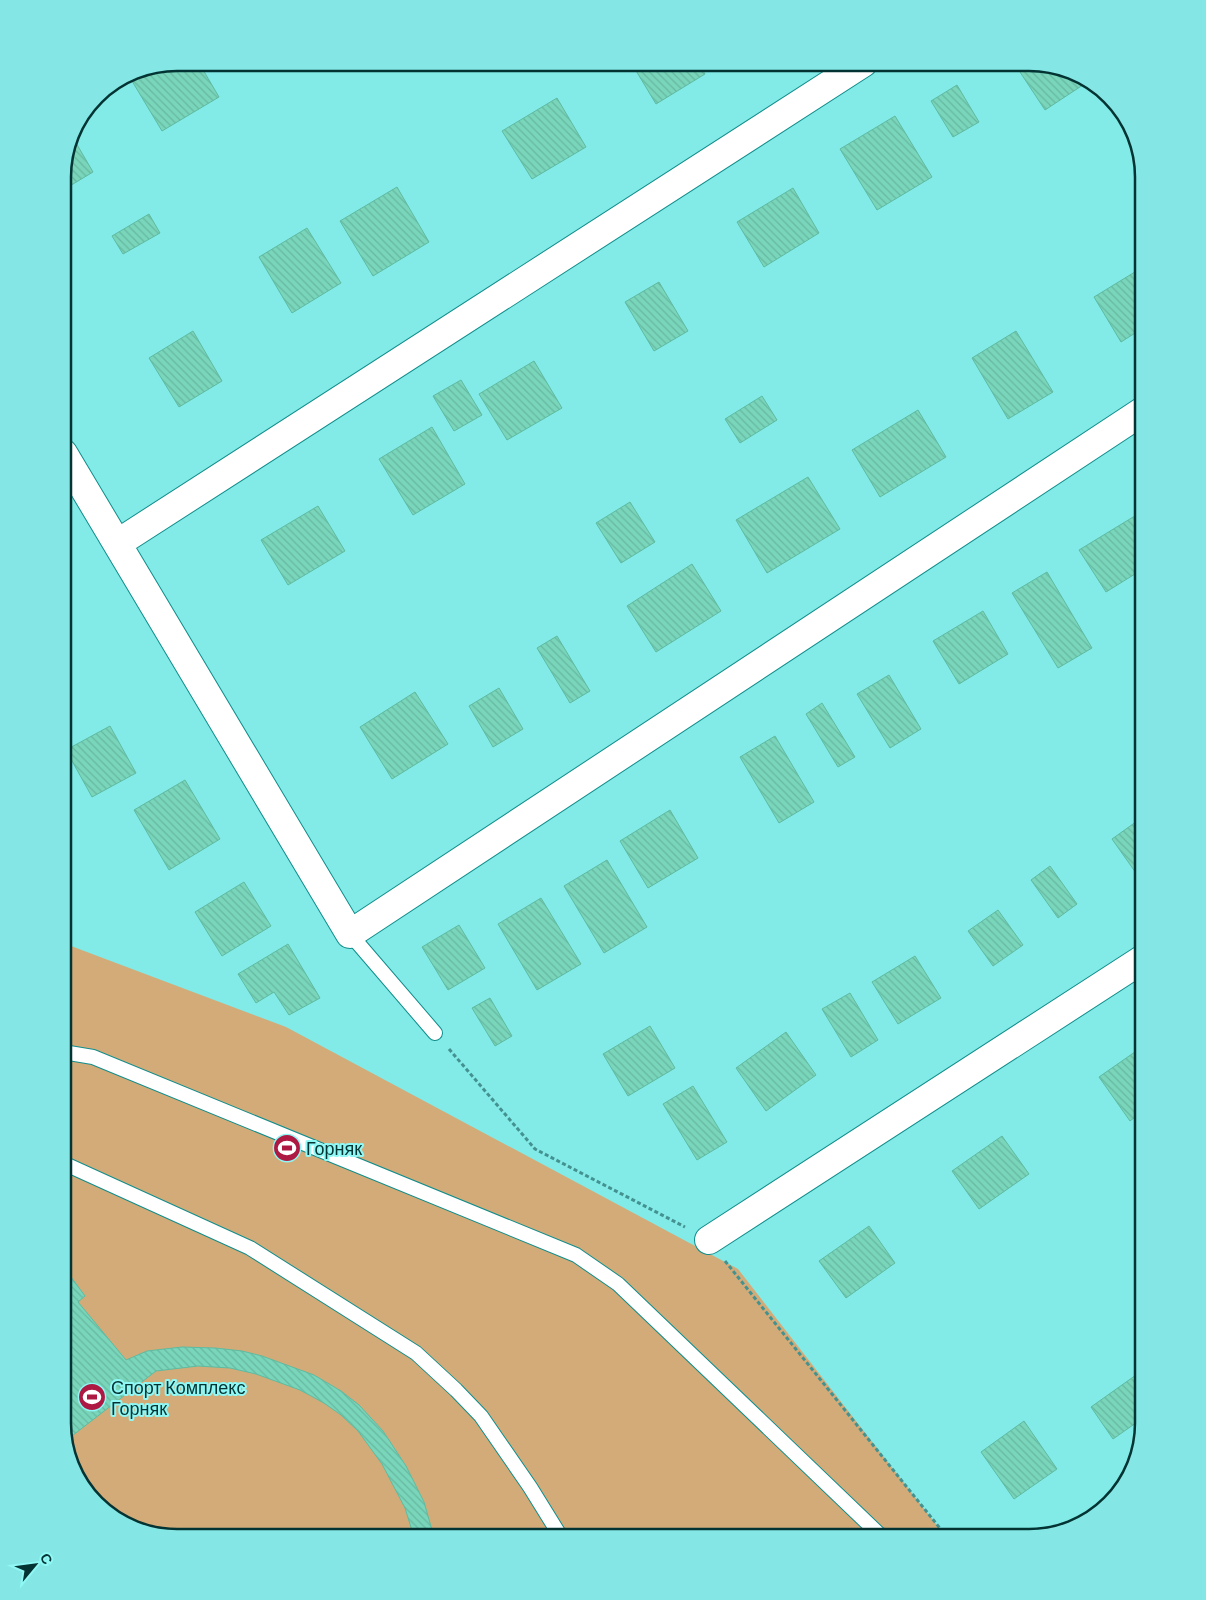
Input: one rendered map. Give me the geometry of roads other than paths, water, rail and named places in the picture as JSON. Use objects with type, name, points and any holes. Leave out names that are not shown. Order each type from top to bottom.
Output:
[{"type":"street","points":[[118,544],[850,71]]},
{"type":"street","points":[[71,466],[350,934],[1135,418]]},
{"type":"street","points":[[709,1240],[1135,965]]},
{"type":"lane","points":[[350,934],[435,1033]]},
{"type":"lane","points":[[71,1053],[93,1057],[576,1255],[618,1284],[873,1529]]},
{"type":"lane","points":[[71,1167],[250,1248],[416,1354],[456,1390],[481,1416],[530,1486],[556,1529]]},
{"type":"place","name":"Горняк","points":[[287,1148]]},
{"type":"place","name":"Спорт Комплекс Горняк","points":[[92,1397]]}]
